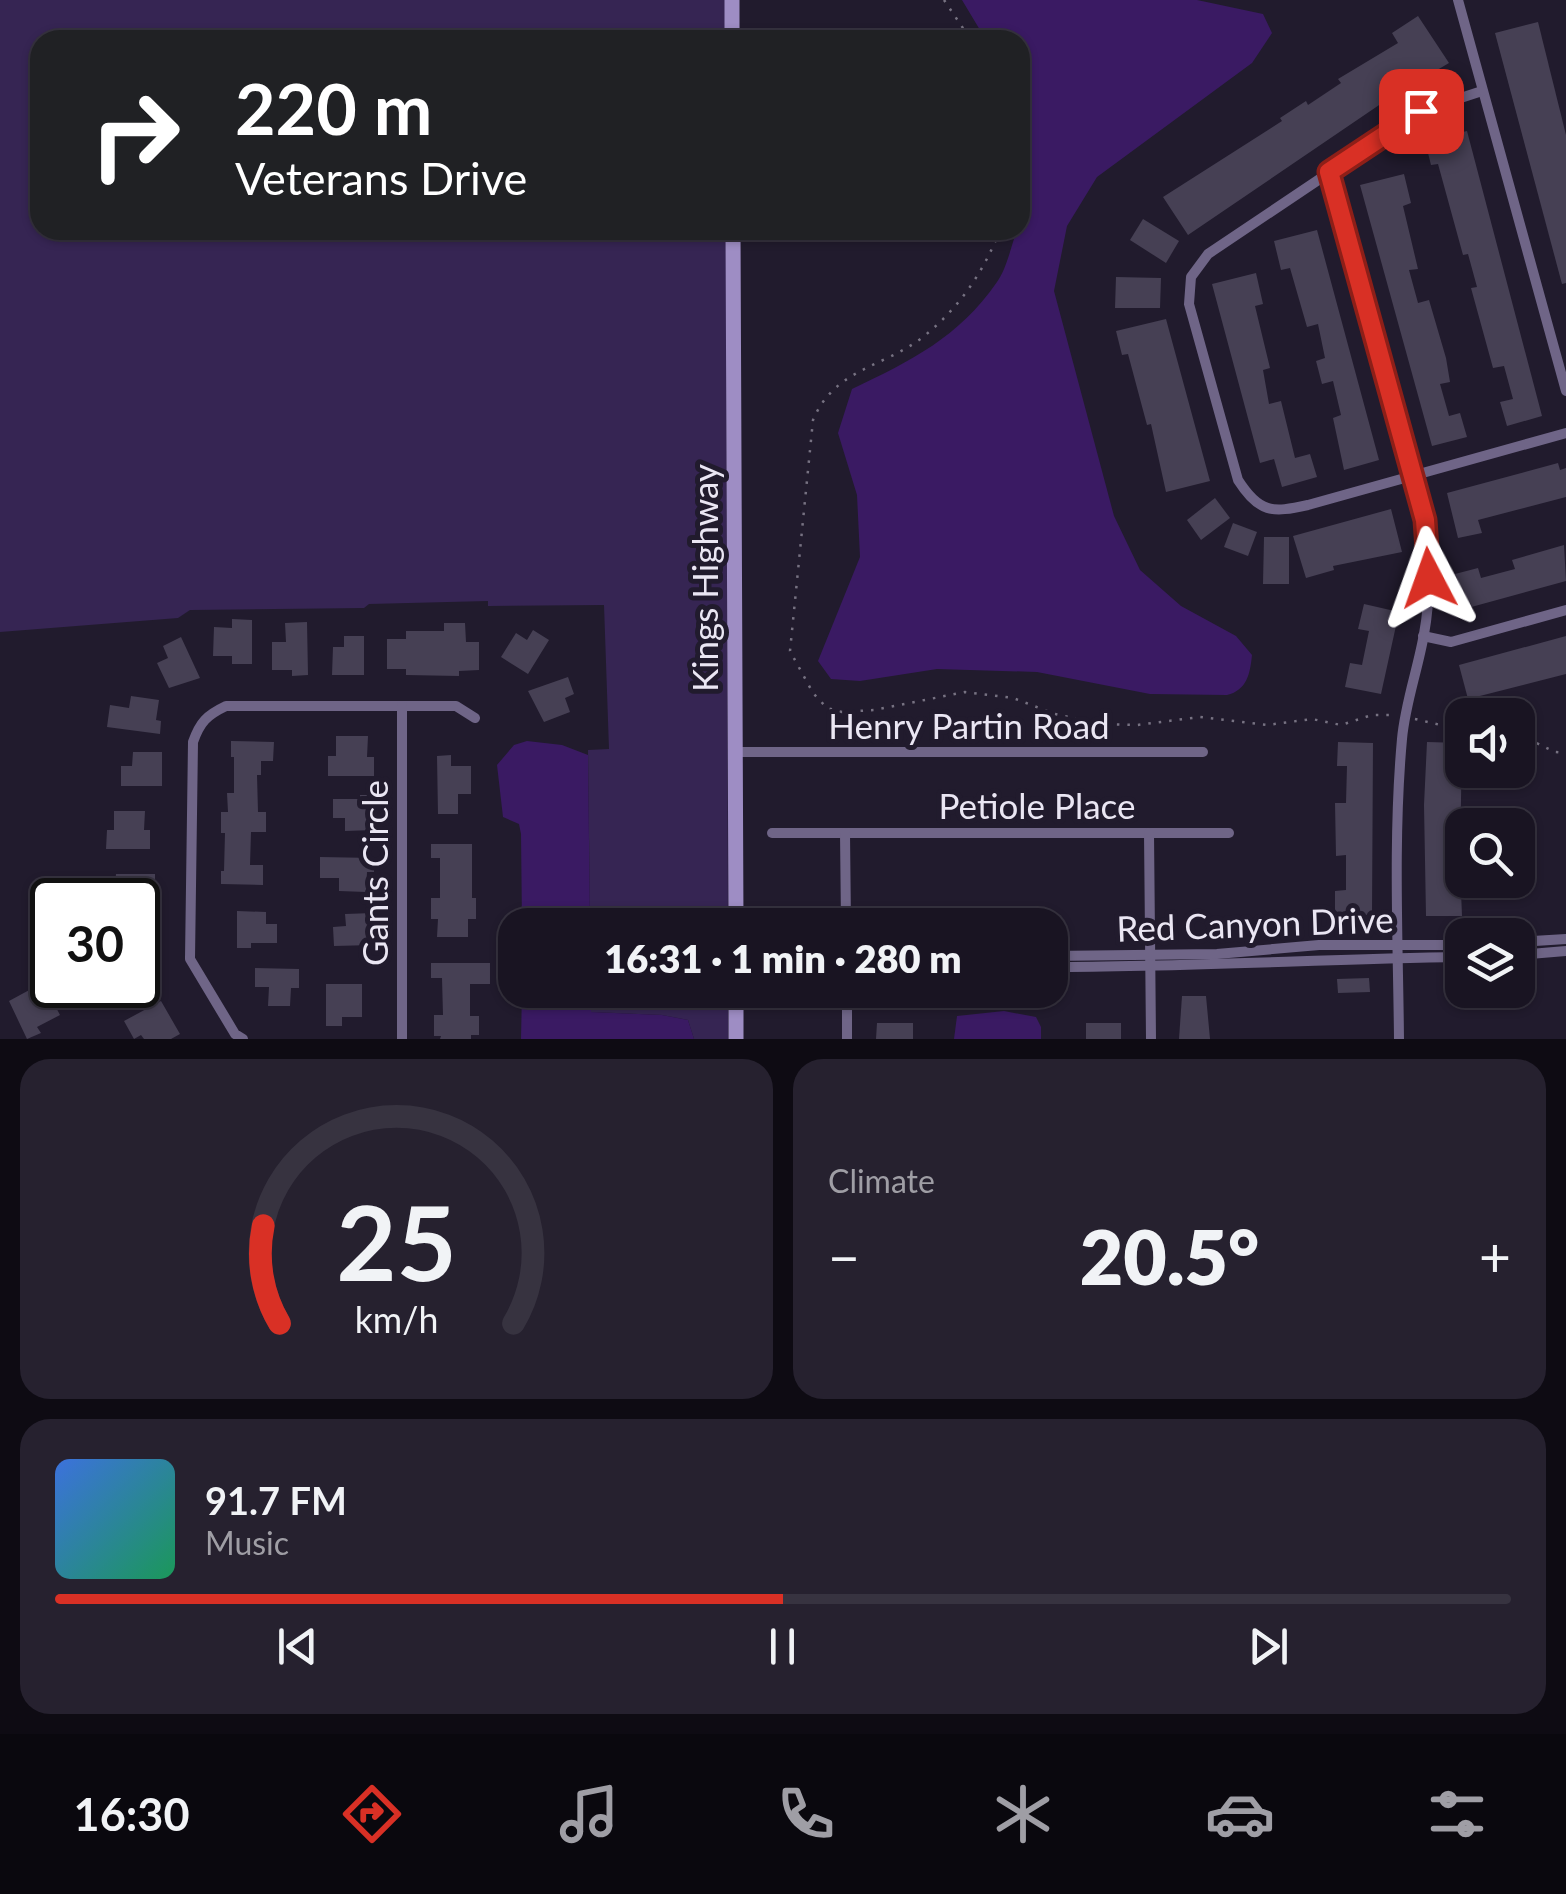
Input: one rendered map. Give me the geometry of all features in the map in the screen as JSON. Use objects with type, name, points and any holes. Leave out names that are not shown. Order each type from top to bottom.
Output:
[{"type":"street","points":[[732,0],[732,30]]},
{"type":"street","points":[[1458,0],[1566,392]]},
{"type":"street","points":[[1482,91],[1421,111],[1208,254],[1196,266],[1188,289],[1199,342],[1238,480],[1262,508],[1280,511],[1566,432]]},
{"type":"street","points":[[1329,172],[1425,520],[1429,557],[1429,600],[1402,734],[1398,794],[1399,1039]]},
{"type":"street","name":"Kings Highway","points":[[733,240],[736,908]]},
{"type":"street","points":[[1424,636],[1451,642],[1566,610]]},
{"type":"street","points":[[242,1039],[190,959],[193,742],[199,724],[208,714],[226,706],[456,706],[475,718]]},
{"type":"street","name":"Gants Circle","points":[[402,706],[402,1039]]},
{"type":"street","name":"Henry Partin Road","points":[[734,752],[1203,752]]},
{"type":"street","name":"Petiole Place","points":[[772,833],[1229,833]]},
{"type":"street","points":[[845,833],[846,908]]},
{"type":"street","points":[[1149,833],[1151,1039]]},
{"type":"street","points":[[1535,941],[1566,939]]},
{"type":"street","name":"Red Canyon Drive","points":[[1068,967],[1319,945],[1445,955]]},
{"type":"street","name":"Red Canyon Drive","points":[[1400,950],[1445,946]]},
{"type":"street","points":[[1535,954],[1566,951]]},
{"type":"street","name":"Red Canyon Drive","points":[[1068,957],[1151,962]]},
{"type":"street","points":[[736,1008],[736,1039]]},
{"type":"street","points":[[846,1039],[847,1008]]},
{"type":"path","points":[[944,0],[964,30]]},
{"type":"path","points":[[995,240],[979,276],[944,317],[906,348],[838,382],[818,407],[813,420],[790,651],[813,693],[827,708],[842,712],[874,710],[964,692],[995,694],[1066,717],[1103,724],[1137,725],[1200,718],[1267,724],[1312,719],[1341,725],[1366,717]]},
{"type":"path","points":[[1535,742],[1566,753]]},
{"type":"shaded area","points":[[0,0],[725,0],[726,30],[30,30],[30,240],[726,240],[728,908],[590,908],[588,750],[609,749],[604,605],[488,606],[488,601],[369,604],[364,608],[190,610],[178,618],[0,632]]},
{"type":"shaded area","points":[[962,0],[1197,0],[1263,14],[1272,33],[1252,63],[1097,177],[1067,226],[1054,291],[1114,516],[1140,570],[1181,606],[1236,636],[1252,655],[1246,680],[1234,693],[1150,694],[1037,672],[937,669],[860,681],[831,679],[818,661],[860,557],[857,495],[838,433],[852,389],[950,333],[997,282],[1014,240],[1030,240],[1030,30],[980,30]]},
{"type":"shaded area","points":[[527,741],[562,745],[588,755],[590,908],[522,908],[521,834],[519,824],[503,817],[497,765],[514,745]]},
{"type":"shaded area","points":[[522,1008],[591,1008],[591,1012],[688,1020],[694,1039],[521,1039]]},
{"type":"shaded area","points":[[591,1008],[728,1008],[728,1039],[694,1039],[688,1020],[591,1012]]},
{"type":"shaded area","points":[[1004,1011],[1036,1017],[1041,1039],[954,1039],[957,1016]]},
{"type":"building","points":[[1418,16],[1449,63],[1388,99],[1188,235],[1163,197],[1398,43],[1392,33]]},
{"type":"building","points":[[1538,22],[1566,135],[1566,283],[1562,284],[1495,33]]},
{"type":"building","points":[[1467,131],[1542,416],[1507,426],[1500,402],[1513,399],[1504,366],[1493,368],[1471,288],[1477,287],[1468,254],[1463,255],[1438,164],[1431,165],[1425,141]]},
{"type":"building","points":[[1404,174],[1411,203],[1403,206],[1418,269],[1409,270],[1418,303],[1429,300],[1446,358],[1450,382],[1440,384],[1449,416],[1460,413],[1467,437],[1432,446],[1360,185]]},
{"type":"building","points":[[1143,219],[1179,241],[1166,263],[1130,240]]},
{"type":"building","points":[[1317,230],[1379,460],[1344,470],[1333,418],[1341,415],[1333,381],[1322,384],[1316,361],[1325,358],[1318,324],[1307,327],[1290,268],[1281,270],[1274,241]]},
{"type":"building","points":[[1256,273],[1263,304],[1255,306],[1270,368],[1263,370],[1269,404],[1281,401],[1295,458],[1310,454],[1317,477],[1282,487],[1274,459],[1260,463],[1212,284]]},
{"type":"building","points":[[1116,277],[1161,278],[1160,308],[1115,308]]},
{"type":"building","points":[[1166,319],[1210,481],[1166,492],[1151,424],[1147,425],[1128,354],[1122,355],[1116,331]]},
{"type":"building","points":[[1558,463],[1560,470],[1566,468],[1566,497],[1478,520],[1482,533],[1458,538],[1447,493]]},
{"type":"building","points":[[1215,498],[1230,518],[1201,540],[1187,520]]},
{"type":"building","points":[[1391,509],[1402,552],[1333,566],[1334,570],[1306,578],[1293,536]]},
{"type":"building","points":[[1233,523],[1257,532],[1248,556],[1224,547]]},
{"type":"building","points":[[1264,537],[1289,537],[1289,584],[1263,584]]},
{"type":"building","points":[[1564,545],[1566,581],[1464,609],[1455,574],[1478,568],[1481,578],[1515,569],[1512,560]]},
{"type":"building","points":[[1364,604],[1399,612],[1381,694],[1345,687],[1350,663],[1362,665],[1369,631],[1358,629]]},
{"type":"building","points":[[232,619],[252,620],[252,664],[232,664],[232,656],[213,656],[214,627],[232,628]]},
{"type":"building","points":[[307,622],[308,675],[292,676],[292,670],[272,670],[272,642],[286,642],[285,623]]},
{"type":"building","points":[[444,623],[465,623],[466,642],[479,642],[479,670],[459,671],[459,676],[406,675],[406,669],[387,669],[387,639],[406,639],[406,631],[444,631]]},
{"type":"building","points":[[533,630],[549,640],[528,674],[501,657],[516,633],[527,640]]},
{"type":"building","points":[[344,636],[364,636],[364,675],[332,675],[333,647],[344,647]]},
{"type":"building","points":[[1566,636],[1566,674],[1468,698],[1459,665]]},
{"type":"building","points":[[181,637],[200,678],[169,688],[157,663],[168,658],[163,646]]},
{"type":"building","points":[[568,677],[574,694],[565,698],[570,712],[544,722],[528,691]]},
{"type":"building","points":[[131,696],[159,700],[156,720],[161,721],[160,734],[107,727],[110,705],[129,708]]},
{"type":"building","points":[[336,736],[368,736],[367,757],[374,757],[374,776],[328,776],[328,756],[336,756]]},
{"type":"building","points":[[231,741],[274,742],[273,761],[261,761],[261,775],[257,775],[258,812],[266,812],[266,832],[251,832],[250,865],[263,865],[263,885],[221,884],[225,833],[221,833],[221,812],[228,812],[227,793],[234,793]]},
{"type":"building","points":[[1338,742],[1373,743],[1372,915],[1335,915],[1335,891],[1346,890],[1346,855],[1336,856],[1335,803],[1346,803],[1347,766],[1337,766]]},
{"type":"building","points":[[1427,742],[1445,743],[1445,788],[1461,788],[1461,808],[1445,808],[1445,898],[1461,898],[1462,916],[1426,916]]},
{"type":"building","points":[[133,752],[162,752],[162,786],[121,786],[121,766],[132,766]]},
{"type":"building","points":[[451,755],[451,766],[471,766],[471,794],[458,794],[458,814],[438,814],[437,756]]},
{"type":"building","points":[[360,795],[373,795],[374,830],[345,831],[345,818],[333,818],[333,799],[360,799]]},
{"type":"building","points":[[114,811],[145,811],[144,830],[150,830],[150,849],[106,849],[107,830],[114,830]]},
{"type":"building","points":[[431,844],[472,844],[476,919],[468,919],[468,937],[437,937],[438,919],[431,919],[431,898],[440,898],[440,858],[431,858]]},
{"type":"building","points":[[320,857],[374,858],[374,872],[367,872],[366,892],[339,891],[339,878],[320,878]]},
{"type":"building","points":[[116,874],[155,874],[155,878],[116,878]]},
{"type":"building","points":[[237,911],[266,912],[266,924],[277,924],[277,943],[251,943],[251,948],[237,948]]},
{"type":"building","points":[[373,913],[373,945],[334,946],[333,927],[346,926],[345,914]]},
{"type":"building","points":[[431,963],[490,963],[490,984],[470,984],[470,1016],[479,1016],[479,1035],[471,1035],[471,1039],[434,1036],[434,1015],[443,1015],[442,978],[431,978]]},
{"type":"building","points":[[255,968],[299,969],[299,988],[291,988],[290,1006],[268,1006],[269,987],[255,987]]},
{"type":"building","points":[[1369,978],[1370,992],[1338,993],[1337,979]]},
{"type":"building","points":[[326,984],[362,984],[362,1017],[342,1017],[342,1026],[326,1026]]},
{"type":"building","points":[[30,990],[30,1008],[56,1008],[60,1015],[37,1027],[41,1033],[27,1039],[9,1001]]},
{"type":"building","points":[[1182,996],[1206,996],[1210,1039],[1179,1039]]},
{"type":"building","points":[[160,1002],[180,1034],[171,1039],[144,1039],[141,1035],[134,1039],[124,1021],[148,1008],[160,1008]]},
{"type":"building","points":[[877,1023],[913,1023],[913,1039],[876,1039]]},
{"type":"building","points":[[1086,1023],[1121,1023],[1121,1039],[1086,1039]]},
{"type":"route","points":[[1421,111],[1329,172],[1425,520],[1429,578]]}]
